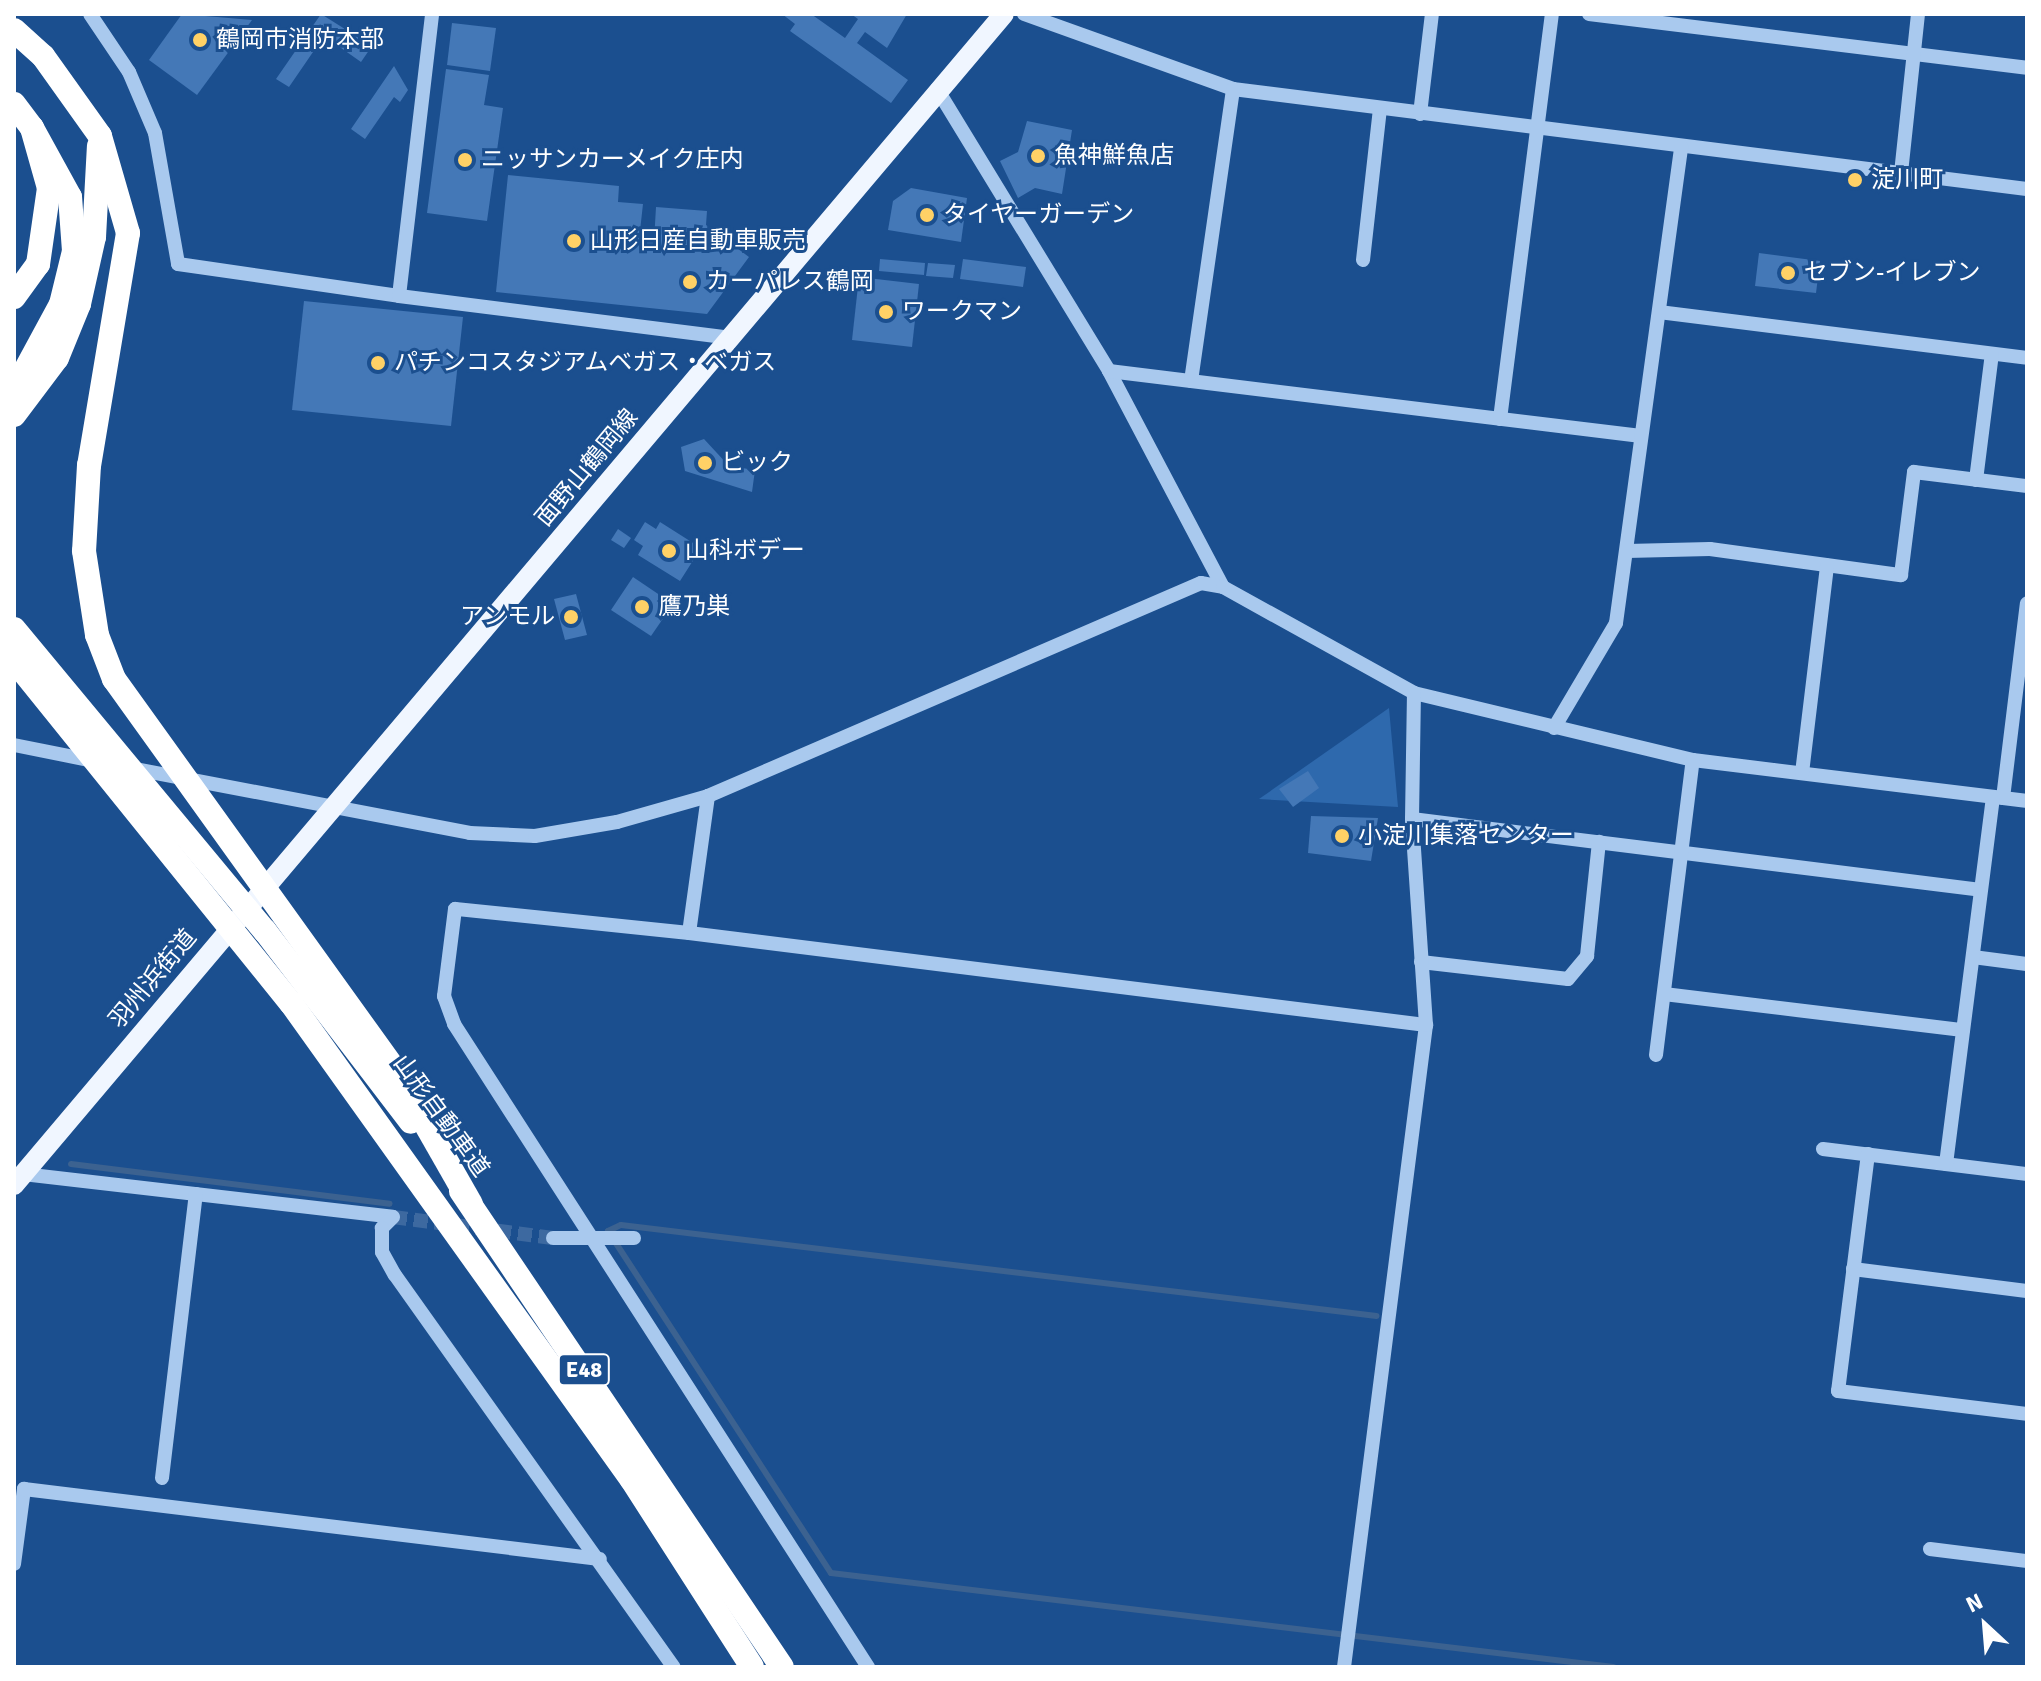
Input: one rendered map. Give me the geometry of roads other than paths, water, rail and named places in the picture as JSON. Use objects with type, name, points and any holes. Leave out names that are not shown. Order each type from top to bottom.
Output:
[{"type":"highway","points":[[14,30],[43,56],[100,136],[128,233],[89,465],[84,551],[97,635],[114,679],[386,1074]]},
{"type":"highway","points":[[14,104],[32,128],[70,197],[74,251],[61,304],[14,391]]},
{"type":"highway","points":[[14,297],[38,264],[45,234],[49,188],[32,128]]},
{"type":"highway","points":[[14,415],[57,358],[79,304],[94,237],[100,136]]},
{"type":"highway","name":"山形自動車道","points":[[14,629],[53,703],[357,1095],[632,1480],[752,1667]]},
{"type":"highway","name":"山形自動車道","points":[[14,660],[386,1074],[782,1667]]},
{"type":"highway","points":[[14,685],[53,703]]},
{"type":"main road","name":"面野山鶴岡線","points":[[332,808],[731,338],[937,89],[1004,14]]},
{"type":"main road","name":"羽州浜街道","points":[[18,1179],[332,808]]},
{"type":"street","points":[[90,14],[129,72],[155,133],[178,264],[399,296],[731,338]]},
{"type":"street","points":[[399,296],[432,14]]},
{"type":"street","points":[[1024,14],[1233,89],[2027,189]]},
{"type":"street","points":[[1420,114],[1432,14]]},
{"type":"street","points":[[1500,419],[1552,14]]},
{"type":"street","points":[[1589,14],[2027,68]]},
{"type":"street","points":[[1901,173],[1918,14]]},
{"type":"street","points":[[937,89],[1109,371],[1223,587]]},
{"type":"street","points":[[1191,381],[1233,89]]},
{"type":"street","points":[[1363,260],[1380,109]]},
{"type":"street","points":[[1554,728],[1616,623],[1681,146]]},
{"type":"street","points":[[1659,312],[2027,358]]},
{"type":"street","points":[[1976,480],[1992,354]]},
{"type":"street","points":[[1109,371],[1641,436]]},
{"type":"street","points":[[1627,551],[1710,549],[1901,575],[1914,472],[2027,486]]},
{"type":"street","points":[[1802,773],[1827,566]]},
{"type":"street","points":[[14,745],[470,833],[535,836],[643,817],[708,796],[1191,585],[1223,587],[1414,693],[1693,760],[2027,801]]},
{"type":"street","points":[[1946,1164],[1981,890],[2027,603]]},
{"type":"street","points":[[1344,1667],[1426,1025],[1412,819],[1414,693]]},
{"type":"street","points":[[1656,1055],[1693,760]]},
{"type":"street","points":[[689,933],[708,796]]},
{"type":"street","points":[[1412,819],[1981,890]]},
{"type":"street","points":[[1421,962],[1568,979],[1587,956],[1599,842]]},
{"type":"street","points":[[868,1667],[454,1024],[443,967],[455,909],[689,933],[1426,1025]]},
{"type":"street","points":[[1973,957],[2027,964]]},
{"type":"street","points":[[1664,994],[1963,1030]]},
{"type":"street","points":[[1823,1149],[2027,1174]]},
{"type":"street","points":[[1868,1154],[1838,1391],[2027,1414]]},
{"type":"street","points":[[18,1179],[196,1194],[393,1217],[382,1228],[382,1252],[395,1275],[674,1667]]},
{"type":"street","points":[[162,1478],[196,1194]]},
{"type":"street","points":[[553,1238],[634,1238]]},
{"type":"street","points":[[1853,1269],[2027,1291]]},
{"type":"street","points":[[14,1564],[24,1489],[600,1559]]},
{"type":"street","points":[[1930,1549],[2027,1561]]},
{"type":"waterway","points":[[71,1164],[390,1204]]},
{"type":"waterway","points":[[608,1231],[621,1225],[1377,1316]]},
{"type":"waterway","points":[[608,1231],[831,1573],[1613,1667]]},
{"type":"tunnel","points":[[393,1217],[553,1238]]},
{"type":"place","name":"鶴岡市消防本部","points":[[200,40]]},
{"type":"place","name":"魚神鮮魚店","points":[[1038,156]]},
{"type":"place","name":"ニッサンカーメイク庄内","points":[[465,160]]},
{"type":"place","name":"淀川町","points":[[1855,180]]},
{"type":"place","name":"タイヤーガーデン","points":[[927,215]]},
{"type":"place","name":"山形日産自動車販売","points":[[574,241]]},
{"type":"place","name":"セブン-イレブン","points":[[1788,273]]},
{"type":"place","name":"カーパレス鶴岡","points":[[690,282]]},
{"type":"place","name":"ワークマン","points":[[886,312]]},
{"type":"place","name":"パチンコスタジアムベガス・ベガス","points":[[378,363]]},
{"type":"place","name":"ビック","points":[[705,463]]},
{"type":"place","name":"山科ボデー","points":[[669,551]]},
{"type":"place","name":"鷹乃巣","points":[[642,607]]},
{"type":"place","name":"アンモル","points":[[571,617]]},
{"type":"place","name":"小淀川集落センター","points":[[1342,836]]}]
